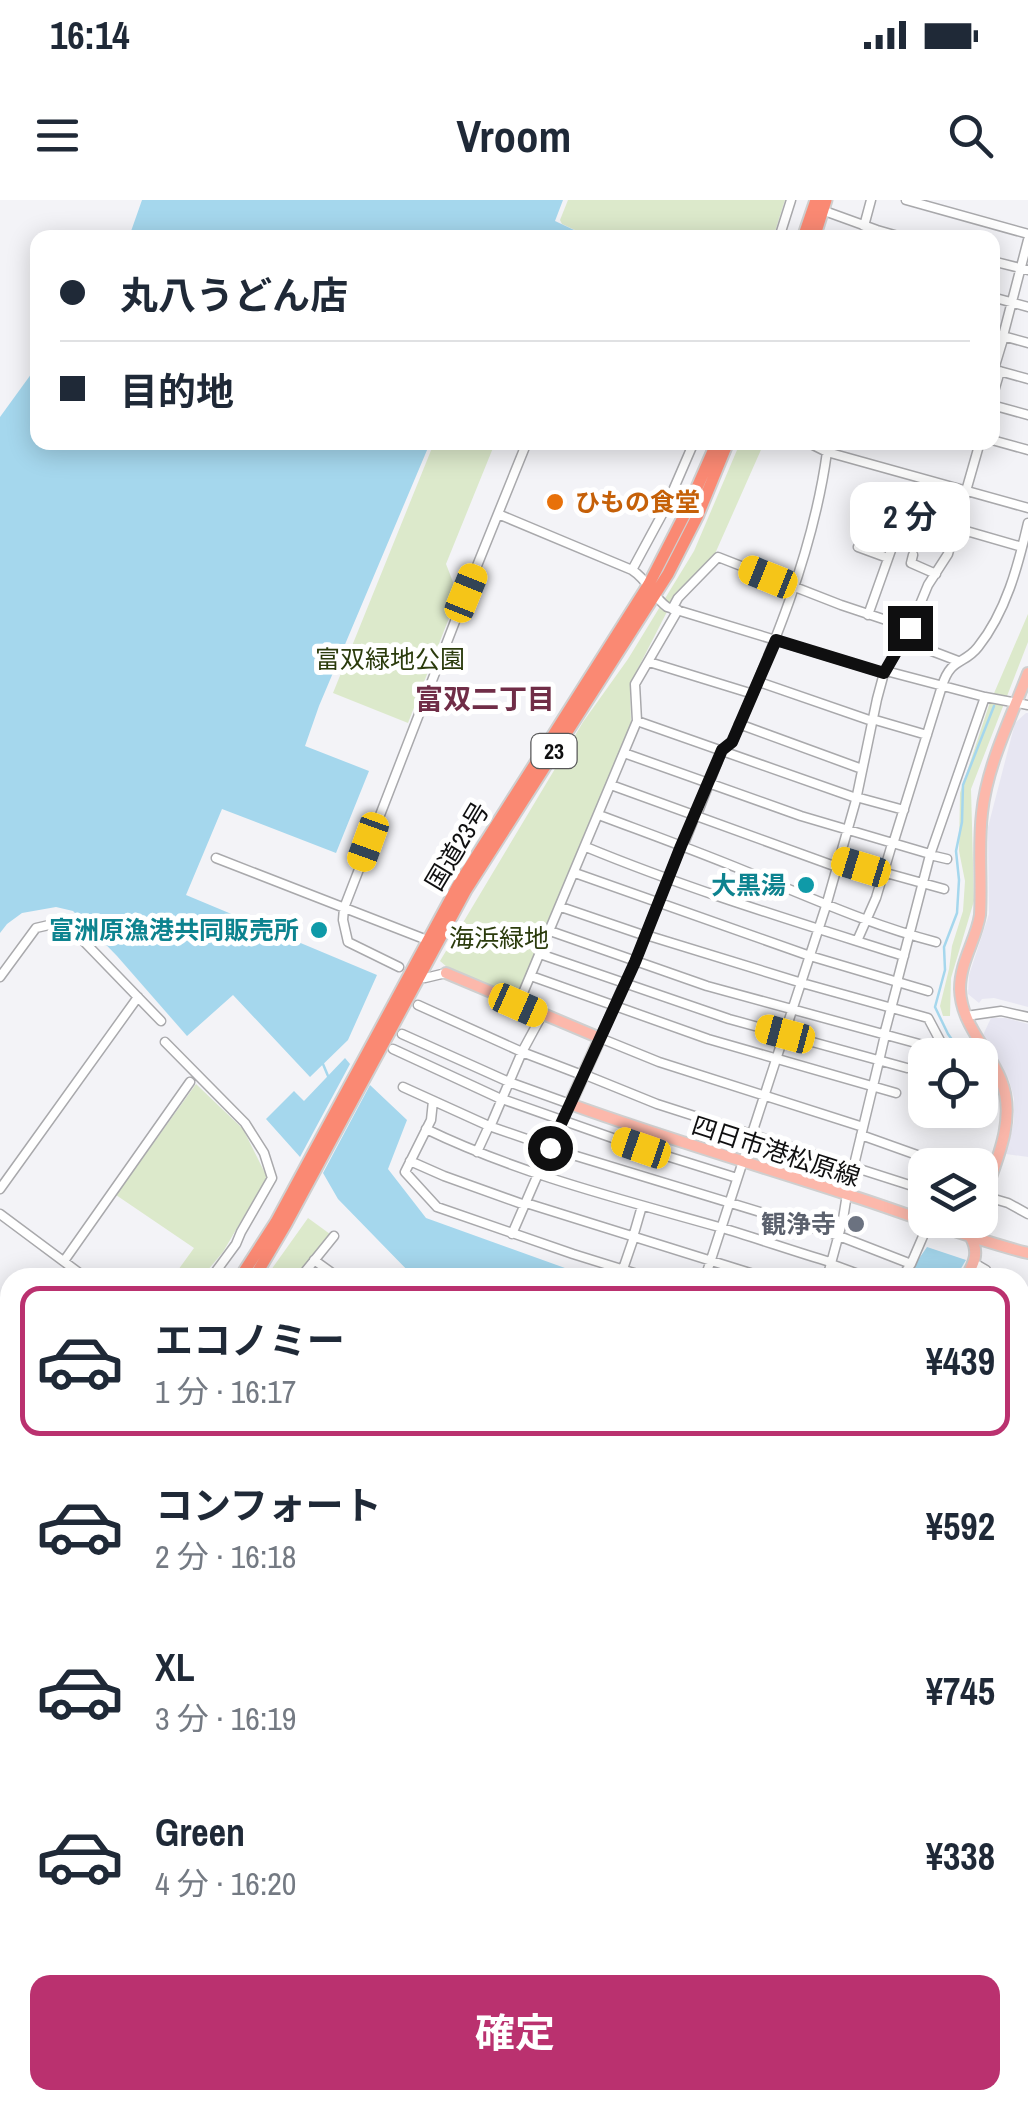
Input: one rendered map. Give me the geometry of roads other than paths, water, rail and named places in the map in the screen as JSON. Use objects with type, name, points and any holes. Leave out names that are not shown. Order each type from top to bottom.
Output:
[{"type":"highway","points":[[807,230],[820,204]]},
{"type":"highway","points":[[815,230],[820,204]]},
{"type":"highway","name":"国道23号","points":[[259,1268],[371,1056],[466,890],[652,589],[713,450]]},
{"type":"highway","name":"国道23号","points":[[371,1056],[427,940],[493,829],[684,544],[725,450]]},
{"type":"highway","name":"国道23号","points":[[243,1268],[250,1244],[303,1182]]},
{"type":"main road","points":[[998,1153],[1006,1098],[1000,1076],[966,1016],[960,986],[980,914],[982,810],[993,766],[1028,673]]},
{"type":"main road","points":[[446,973],[600,1038],[570,1104]]},
{"type":"main road","name":"四日市港松原線","points":[[570,1104],[908,1214]]},
{"type":"main road","points":[[969,1238],[976,1249],[971,1268]]},
{"type":"main road","name":"四日市港松原線","points":[[975,1238],[1028,1253]]},
{"type":"street","points":[[782,230],[791,200]]},
{"type":"street","points":[[864,226],[871,200]]},
{"type":"street","points":[[906,200],[1028,237],[1024,269],[1011,302],[1000,351]]},
{"type":"street","points":[[820,204],[870,230]]},
{"type":"street","points":[[1000,299],[1028,307]]},
{"type":"street","points":[[1000,335],[1028,343]]},
{"type":"street","points":[[1000,371],[1028,379]]},
{"type":"street","points":[[1000,405],[1028,414]]},
{"type":"street","points":[[1000,442],[1028,450]]},
{"type":"street","points":[[398,967],[348,942],[344,908],[525,450]]},
{"type":"street","points":[[632,570],[691,450]]},
{"type":"street","points":[[827,450],[820,498],[776,640],[732,742],[722,750],[600,1038],[908,1150]]},
{"type":"street","points":[[830,450],[1028,508]]},
{"type":"street","points":[[708,1268],[826,906],[885,672],[928,585],[948,554],[978,450]]},
{"type":"street","points":[[867,507],[902,518]]},
{"type":"street","points":[[868,615],[905,511],[1022,547]]},
{"type":"street","points":[[498,514],[632,570],[662,604],[675,609],[885,672],[1016,703]]},
{"type":"street","points":[[856,941],[884,874],[949,667],[976,651],[1002,610],[1028,524]]},
{"type":"street","points":[[858,547],[888,558]]},
{"type":"street","points":[[518,1005],[638,721],[635,684],[678,598],[718,557],[910,628]]},
{"type":"street","points":[[900,567],[912,559],[936,574]]},
{"type":"street","points":[[903,640],[958,662]]},
{"type":"street","points":[[648,662],[753,694]]},
{"type":"street","points":[[759,682],[927,735]]},
{"type":"street","points":[[829,1268],[930,854],[987,697]]},
{"type":"street","points":[[638,721],[904,810]]},
{"type":"street","points":[[739,724],[862,769]]},
{"type":"street","points":[[624,754],[848,831],[947,859]]},
{"type":"street","points":[[611,785],[838,864],[944,890]]},
{"type":"street","points":[[599,815],[826,906],[936,942]]},
{"type":"street","points":[[586,847],[818,931],[904,956]]},
{"type":"street","points":[[216,858],[427,940]]},
{"type":"street","points":[[576,873],[810,956],[928,991]]},
{"type":"street","points":[[550,932],[707,986],[945,1051],[928,1018],[560,907]]},
{"type":"street","points":[[0,978],[36,928],[62,922],[160,1022]]},
{"type":"street","points":[[540,954],[729,1019],[907,1068]]},
{"type":"street","points":[[426,978],[446,973]]},
{"type":"street","points":[[530,976],[777,1060],[896,1093]]},
{"type":"street","points":[[0,1189],[138,996]]},
{"type":"street","points":[[418,1005],[522,1052],[657,1104],[908,1184]]},
{"type":"street","points":[[966,1016],[1000,1010],[1028,1017]]},
{"type":"street","points":[[477,1152],[542,1016]]},
{"type":"street","points":[[402,1034],[509,1082],[570,1104],[512,1234]]},
{"type":"street","points":[[165,1042],[245,1123],[264,1154],[272,1178],[241,1232],[250,1244],[222,1268]]},
{"type":"street","points":[[392,1050],[502,1099],[737,1178]]},
{"type":"street","points":[[64,1261],[190,1082]]},
{"type":"street","points":[[403,1087],[490,1126],[550,1147],[839,1236],[911,1264]]},
{"type":"street","points":[[433,1100],[430,1120],[405,1172],[437,1208],[620,1268]]},
{"type":"street","points":[[426,1129],[538,1174],[844,1268]]},
{"type":"street","points":[[410,1161],[525,1204],[735,1268]]},
{"type":"street","points":[[998,1202],[1028,1214]]},
{"type":"street","points":[[623,1268],[642,1206]]},
{"type":"street","points":[[0,1214],[73,1268]]},
{"type":"street","points":[[308,1268],[334,1236]]},
{"type":"street","points":[[908,1268],[923,1238]]},
{"type":"street","points":[[314,1260],[325,1268]]},
{"type":"street","points":[[974,1263],[983,1268]]},
{"type":"water","points":[[142,200],[563,200],[555,221],[574,230],[131,230]]},
{"type":"water","points":[[30,376],[30,450],[427,450],[305,746],[369,771],[336,853],[222,809],[186,895],[377,975],[348,1040],[310,1077],[233,995],[187,1036],[73,911],[56,907],[22,913],[0,933],[0,417]]},
{"type":"water","points":[[345,1058],[350,1064],[300,1157],[266,1119],[294,1091],[304,1101]]},
{"type":"water","points":[[370,1085],[407,1120],[388,1169],[426,1218],[565,1268],[405,1268],[338,1199],[323,1173]]},
{"type":"water","points":[[927,1247],[966,1260],[961,1268],[912,1268]]},
{"type":"waterway","points":[[951,1038],[935,1007],[945,970],[944,947],[957,913],[956,851],[963,785],[994,706]]},
{"type":"waterway","points":[[323,1064],[328,1076]]},
{"type":"place","name":"ひもの食堂","points":[[555,502]]},
{"type":"place","name":"大黒湯","points":[[806,885]]},
{"type":"place","name":"富洲原漁港共同販売所","points":[[319,930]]},
{"type":"place","name":"観浄寺","points":[[856,1224]]},
{"type":"district","name":"富双二丁目","points":[[485,699]]},
{"type":"park label","name":"富双緑地公園","points":[[390,659]]},
{"type":"park label","name":"海浜緑地","points":[[499,938]]}]
